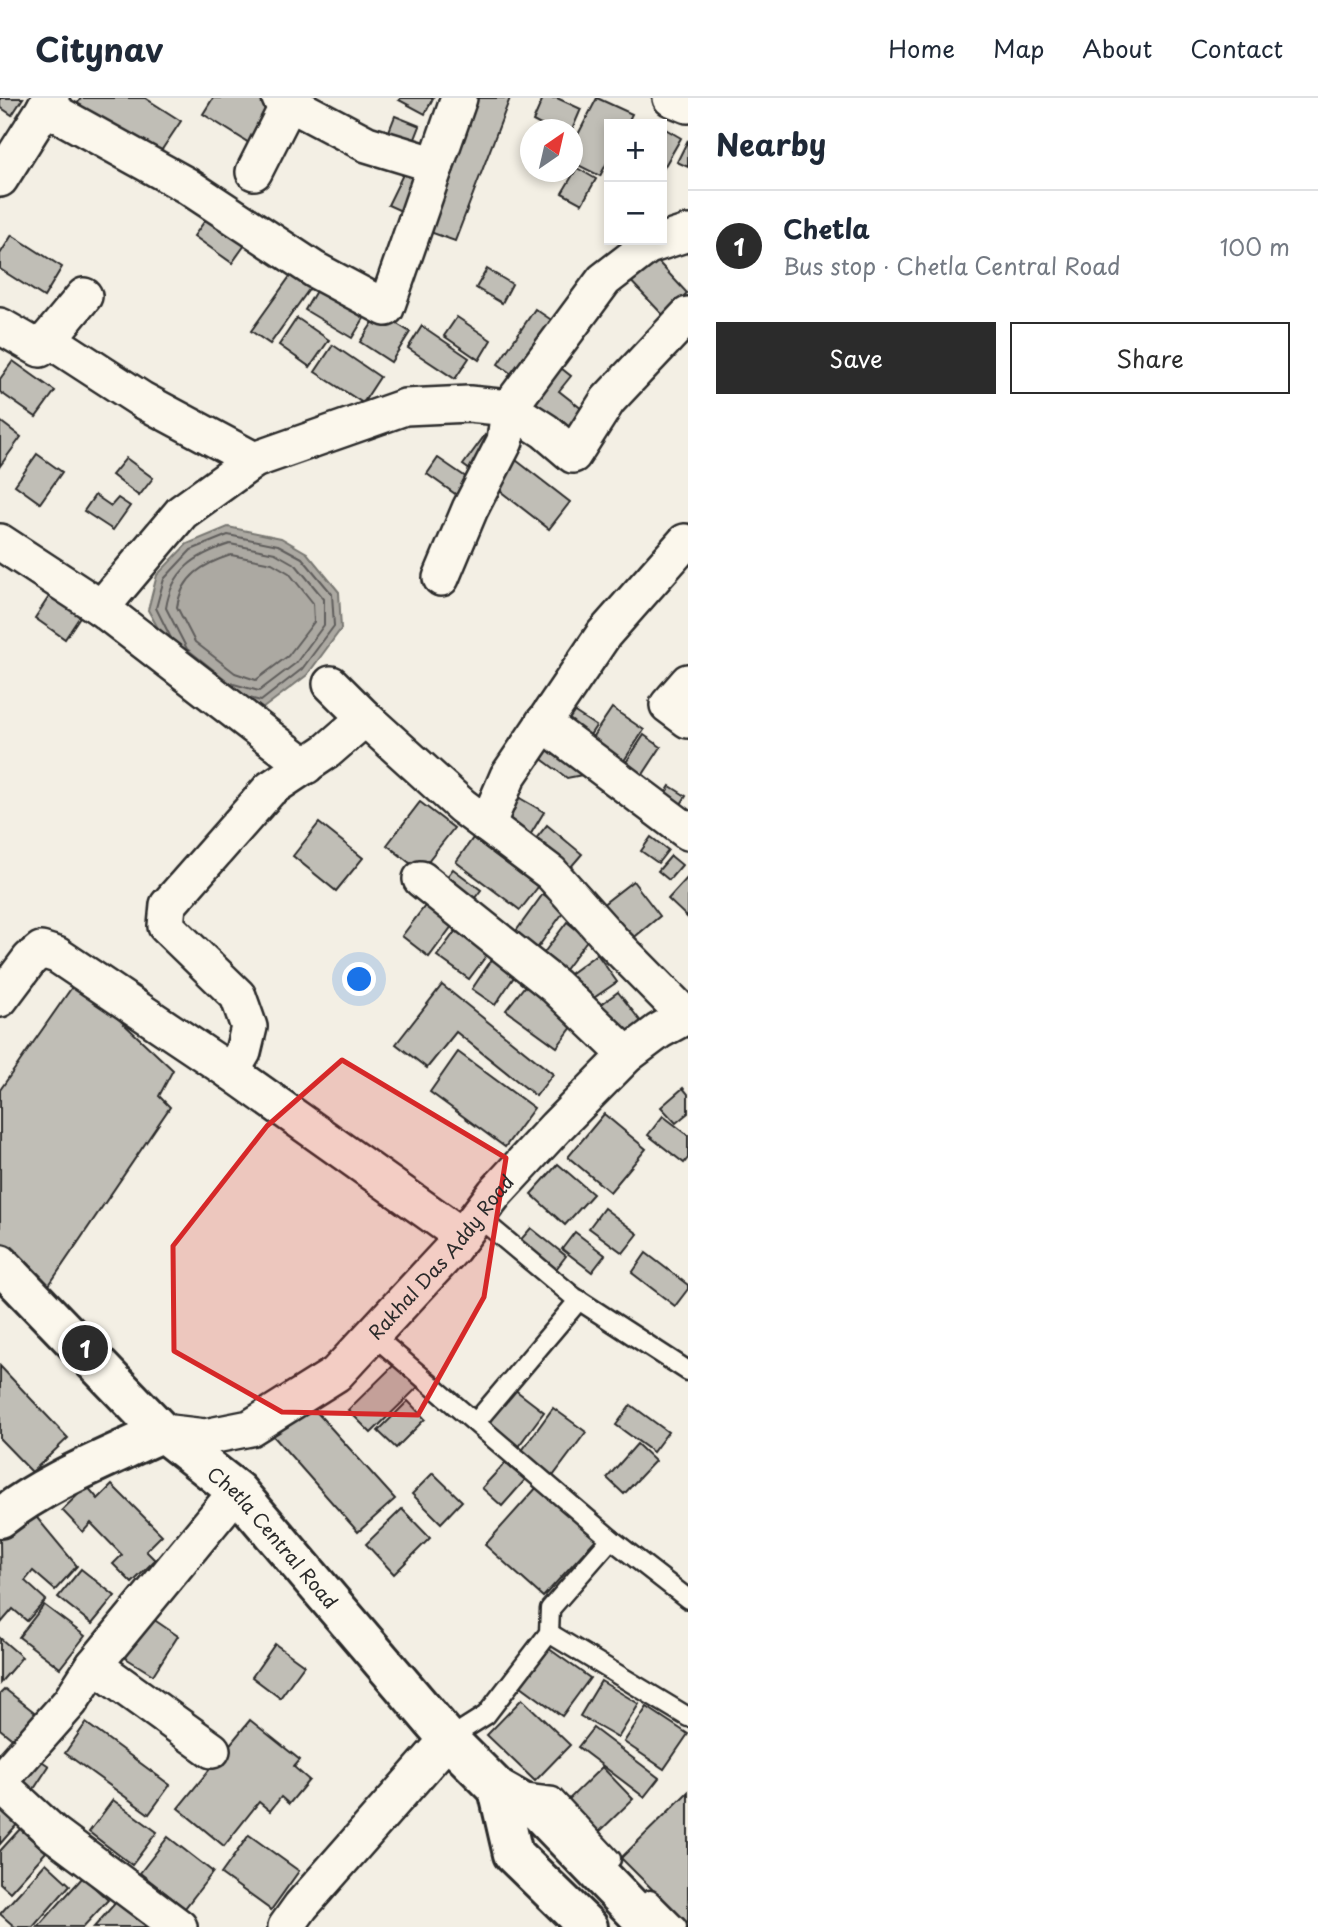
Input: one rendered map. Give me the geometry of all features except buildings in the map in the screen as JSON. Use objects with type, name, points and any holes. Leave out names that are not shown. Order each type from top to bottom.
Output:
[{"type":"main road","name":"Chetla Central Road","points":[[0,1264],[162,1432],[237,1491],[448,1739],[498,1789],[539,1812],[650,1927]]},
{"type":"main road","points":[[0,1518],[78,1472],[162,1432]]},
{"type":"main road","points":[[498,1789],[513,1854],[573,1922]]},
{"type":"street","points":[[0,179],[48,103],[186,185],[314,270],[386,308],[459,98]]},
{"type":"street","points":[[671,98],[688,105]]},
{"type":"street","points":[[254,172],[284,100],[367,144],[436,165]]},
{"type":"street","points":[[441,578],[470,509],[505,442],[509,408],[604,280],[648,246],[688,233]]},
{"type":"street","points":[[0,326],[40,349],[84,296]]},
{"type":"street","points":[[101,608],[182,512],[254,460],[405,407],[469,404],[509,408],[545,431],[573,455],[608,400],[683,329]]},
{"type":"street","points":[[48,339],[142,400],[254,460]]},
{"type":"street","points":[[0,542],[101,608],[306,766]]},
{"type":"street","points":[[487,825],[509,776],[604,634],[685,542]]},
{"type":"street","points":[[688,682],[668,705],[688,720]]},
{"type":"street","points":[[331,684],[462,806],[551,873],[612,941],[687,1015]]},
{"type":"street","points":[[231,1072],[243,1052],[248,1027],[238,996],[166,926],[168,905],[270,789],[306,766],[365,718]]},
{"type":"street","points":[[542,723],[688,832]]},
{"type":"street","points":[[421,879],[555,986],[626,1055]]},
{"type":"street","points":[[0,999],[30,959],[41,950],[57,955],[231,1072],[470,1226]]},
{"type":"street","name":"Rakhal Das Addy Road","points":[[162,1432],[205,1437],[250,1427],[336,1374],[470,1226],[495,1192],[626,1055],[687,1015]]},
{"type":"street","points":[[178,1927],[53,1833],[0,1783],[70,1702],[94,1665],[237,1491]]},
{"type":"street","points":[[94,1665],[212,1750]]},
{"type":"street","points":[[286,1927],[301,1906],[448,1739]]},
{"type":"lane","points":[[470,1226],[688,1371]]},
{"type":"lane","points":[[476,1422],[579,1300]]},
{"type":"lane","points":[[373,1335],[611,1539],[688,1599]]},
{"type":"lane","points":[[448,1739],[486,1715],[550,1633],[550,1609],[611,1539]]},
{"type":"lane","points":[[550,1633],[688,1717]]},
{"type":"lane","points":[[498,1789],[553,1797],[677,1927]]},
{"type":"highlighted area","points":[[342,1060],[506,1158],[484,1297],[418,1415],[282,1412],[174,1351],[173,1246],[267,1126]]},
{"type":"water","points":[[228,527],[281,538],[307,553],[339,592],[341,629],[307,675],[262,709],[223,697],[175,659],[148,610],[157,575],[187,544]]},
{"type":"place","name":"Chetla","points":[[85,1348]]}]
